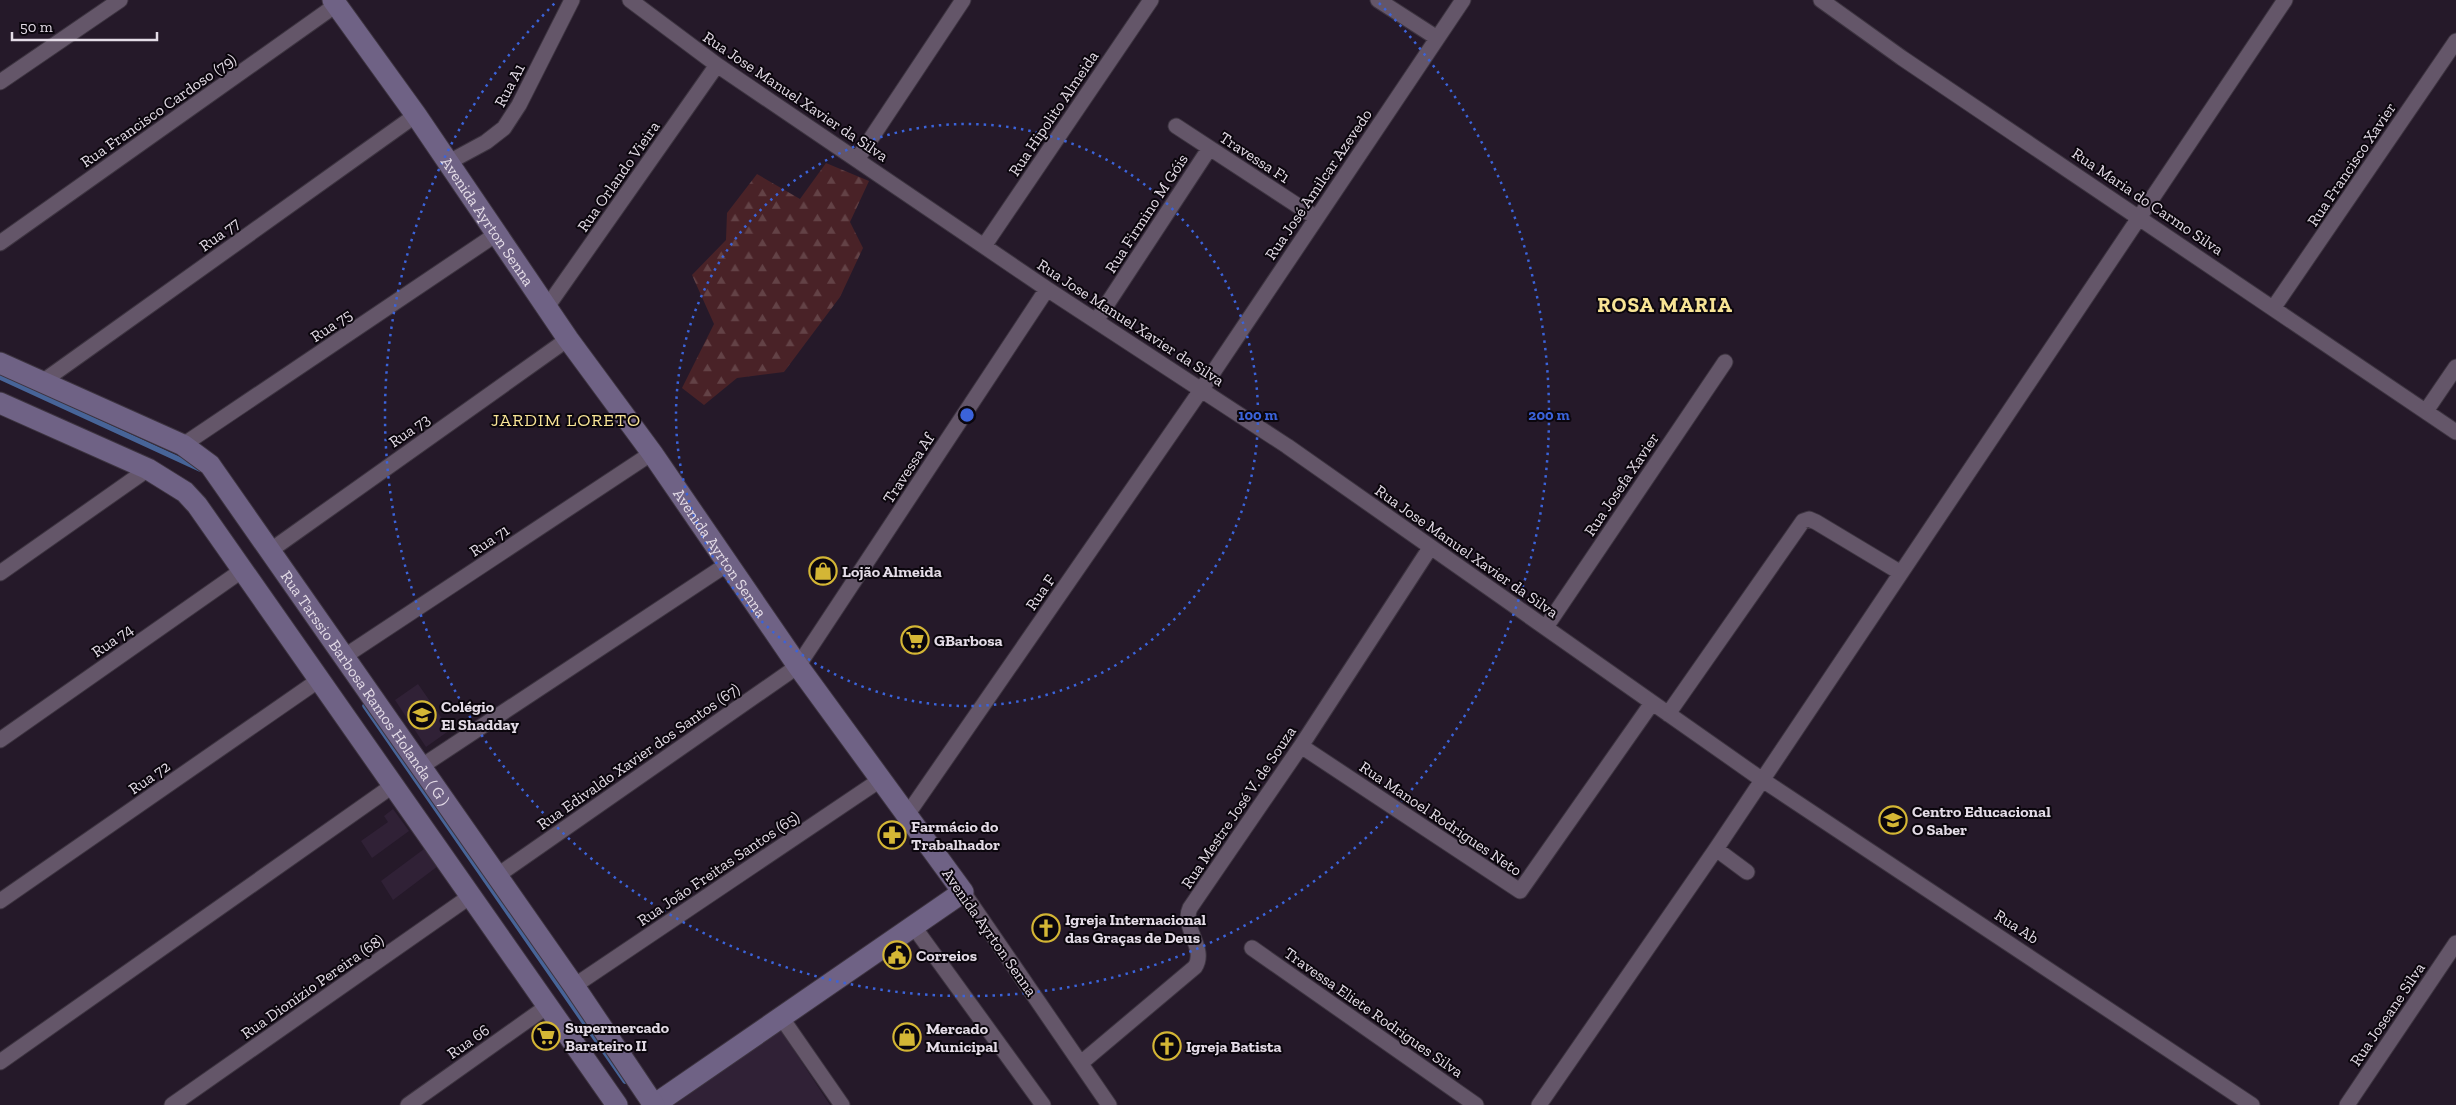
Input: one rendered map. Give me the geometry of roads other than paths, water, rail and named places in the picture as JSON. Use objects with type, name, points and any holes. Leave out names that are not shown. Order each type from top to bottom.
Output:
[{"type":"street","points":[[0,82],[120,0]]},
{"type":"street","name":"Rua A1","points":[[449,162],[486,142],[504,128],[519,105],[572,0]]},
{"type":"street","name":"Rua Jose Manuel Xavier da Silva","points":[[630,0],[651,6],[717,65],[858,158],[1047,289],[1287,446],[1430,548],[1761,778]]},
{"type":"street","points":[[858,158],[963,0]]},
{"type":"street","name":"Rua Hipolito Almeida","points":[[984,246],[1151,0]]},
{"type":"street","points":[[1378,0],[1437,38]]},
{"type":"street","name":"Rua José Amilcar Azevedo","points":[[1202,389],[1315,217],[1350,169],[1463,0]]},
{"type":"street","name":"Rua Maria do Carmo Silva","points":[[1821,0],[1902,58],[2274,307],[2456,432]]},
{"type":"street","points":[[1539,1105],[1716,849],[1761,778],[1901,573],[2284,0]]},
{"type":"street","name":"Avenida Ayrton Senna","points":[[334,2],[449,162],[568,339],[652,453],[798,666],[963,892],[1110,1105]]},
{"type":"street","name":"Rua Francisco Cardoso (79)","points":[[0,243],[334,2]]},
{"type":"street","name":"Rua Francisco Xavier","points":[[2274,307],[2456,41]]},
{"type":"street","name":"Rua Orlando Vieira","points":[[547,307],[717,65]]},
{"type":"street","name":"Rua 77","points":[[42,382],[416,115]]},
{"type":"street","name":"Travessa F1","points":[[1176,126],[1315,217]]},
{"type":"street","name":"Rua Firmino M Góis","points":[[1096,321],[1209,149]]},
{"type":"street","name":"Rua 75","points":[[183,445],[498,233]]},
{"type":"street","name":"Travessa Af","points":[[798,666],[1047,289]]},
{"type":"street","name":"Rua 73","points":[[271,550],[568,339]]},
{"type":"street","name":"Rua Josefa Xavier","points":[[1546,627],[1725,362]]},
{"type":"street","name":"Rua Tarssio Barbosa Ramos Holanda ( G )","points":[[0,363],[183,445],[203,458],[214,469],[498,875],[654,1105]]},
{"type":"street","points":[[2426,411],[2456,367]]},
{"type":"street","name":"Rua F","points":[[907,815],[1202,389]]},
{"type":"street","name":"Rua Tarssio Barbosa Ramos Holanda ( G )","points":[[3,408],[148,469],[185,492],[244,570],[319,680],[359,733],[617,1105]]},
{"type":"street","name":"Rua 71","points":[[345,656],[652,453]]},
{"type":"street","points":[[0,573],[148,469]]},
{"type":"street","points":[[1668,714],[1803,521],[1809,519],[1816,522],[1901,573]]},
{"type":"street","name":"Rua Mestre José V. de Souza","points":[[1081,1064],[1195,967],[1199,955],[1188,911],[1301,746],[1430,548]]},
{"type":"street","points":[[422,766],[729,563]]},
{"type":"street","name":"Rua 74","points":[[0,740],[244,570]]},
{"type":"street","name":"Rua Edivaldo Xavier dos Santos (67)","points":[[498,875],[798,666]]},
{"type":"street","name":"Rua 72","points":[[0,902],[319,680]]},
{"type":"street","name":"Rua Manoel Rodrigues Neto","points":[[1301,746],[1520,891],[1652,703]]},
{"type":"street","points":[[359,733],[385,714]]},
{"type":"street","name":"Rua Ab","points":[[1761,778],[2252,1105]]},
{"type":"street","name":"Rua João Freitas Santos (65)","points":[[574,986],[880,780]]},
{"type":"street","points":[[0,1062],[394,784]]},
{"type":"street","points":[[1716,849],[1747,872]]},
{"type":"street","points":[[654,1105],[963,892]]},
{"type":"street","name":"Rua Dionízio Pereira (68)","points":[[172,1105],[472,895]]},
{"type":"street","points":[[914,927],[1043,1105]]},
{"type":"street","name":"Rua Joseane Silva","points":[[2348,1105],[2456,943]]},
{"type":"street","name":"Travessa Eliete Rodrigues Silva","points":[[1252,948],[1476,1105]]},
{"type":"street","name":"Rua 66","points":[[408,1105],[549,1005]]},
{"type":"street","points":[[781,1017],[842,1105]]},
{"type":"waterway","points":[[0,377],[200,469]]},
{"type":"waterway","points":[[365,706],[625,1081]]},
{"type":"place","name":"Lojão Almeida","points":[[823,571]]},
{"type":"place","name":"GBarbosa","points":[[915,640]]},
{"type":"place","name":"Colégio El Shadday","points":[[422,715]]},
{"type":"place","name":"Centro Educacional O Saber","points":[[1893,820]]},
{"type":"place","name":"Farmácio do Trabalhador","points":[[892,835]]},
{"type":"place","name":"Igreja Internacional das Graças de Deus","points":[[1046,928]]},
{"type":"place","name":"Correios","points":[[897,955]]},
{"type":"place","name":"Supermercado Barateiro II","points":[[546,1036]]},
{"type":"place","name":"Mercado Municipal","points":[[907,1037]]},
{"type":"place","name":"Igreja Batista","points":[[1167,1046]]},
{"type":"district","name":"ROSA MARIA","points":[[1665,305]]},
{"type":"district","name":"JARDIM LORETO","points":[[566,420]]}]
